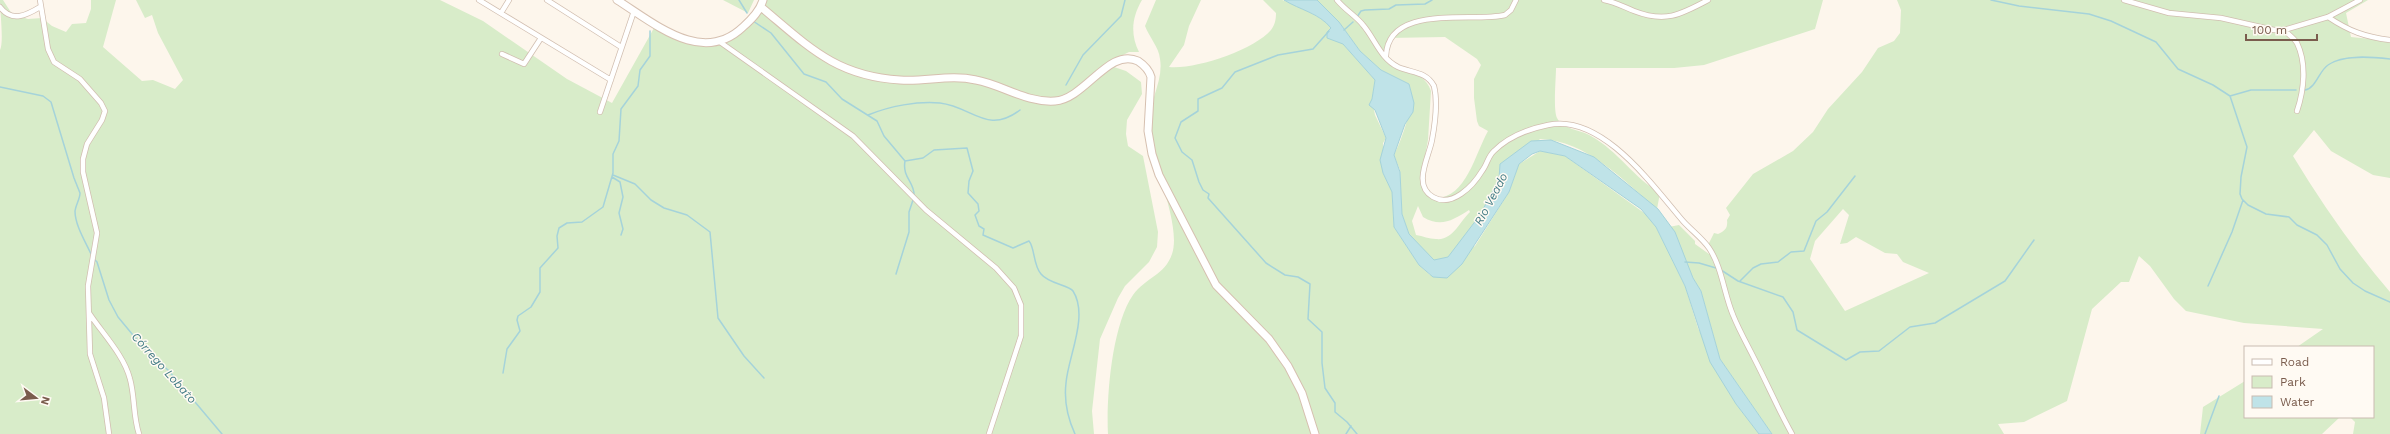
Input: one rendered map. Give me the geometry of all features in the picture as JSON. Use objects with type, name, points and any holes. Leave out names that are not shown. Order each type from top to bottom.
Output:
[{"type":"street","points":[[40,0],[48,49],[54,62],[80,80],[101,103],[105,111],[102,120],[91,136],[83,159],[84,179],[97,234],[88,286],[91,363],[104,398],[109,434]]},
{"type":"street","points":[[479,0],[610,80]]},
{"type":"street","points":[[501,13],[509,0]]},
{"type":"street","points":[[547,0],[621,47]]},
{"type":"street","points":[[616,0],[685,40],[702,43],[720,42],[741,29],[762,4],[822,58],[843,68],[880,78],[907,80],[965,78],[978,80],[1024,97],[1054,101],[1073,95],[1106,67],[1120,59],[1130,59],[1140,62],[1151,77],[1148,131],[1152,154],[1159,175],[1216,285],[1269,339],[1291,370],[1302,393],[1315,434]]},
{"type":"street","points":[[1337,0],[1348,14],[1363,24],[1375,46],[1397,67],[1426,76],[1434,86],[1432,142],[1423,178],[1427,191],[1434,198],[1446,200],[1458,196],[1480,174],[1494,151],[1515,135],[1541,126],[1558,123],[1572,125],[1596,134],[1617,149],[1662,194],[1690,228],[1710,248],[1716,261],[1738,327],[1792,434]]},
{"type":"street","points":[[1386,56],[1392,36],[1407,26],[1444,17],[1505,15],[1511,10],[1516,0]]},
{"type":"street","points":[[1604,0],[1646,16],[1666,18],[1680,14],[1708,0]]},
{"type":"street","points":[[2124,0],[2169,13],[2221,18],[2262,28],[2284,30],[2328,17],[2360,0]]},
{"type":"street","points":[[0,7],[12,16],[18,17],[26,15],[40,6]]},
{"type":"street","points":[[600,112],[634,11]]},
{"type":"street","points":[[2328,17],[2352,32],[2368,38],[2390,40]]},
{"type":"street","points":[[2284,30],[2295,40],[2300,51],[2304,86],[2298,110]]},
{"type":"street","points":[[502,54],[524,64],[541,38]]},
{"type":"street","points":[[720,42],[853,136],[926,210],[996,268],[1014,288],[1021,305],[1021,336],[989,434]]},
{"type":"street","points":[[88,312],[125,366],[130,379],[135,421],[139,434]]},
{"type":"green space","points":[[0,0],[3,0],[12,14],[28,19],[42,18],[52,26],[66,32],[72,24],[86,23],[91,9],[91,0],[116,0],[103,47],[142,81],[153,80],[175,89],[183,80],[158,33],[152,15],[145,18],[136,0],[440,0],[483,21],[567,79],[612,103],[654,28],[695,44],[738,33],[761,0],[1142,0],[1136,13],[1133,26],[1134,39],[1139,52],[1129,52],[1111,61],[1114,67],[1126,71],[1141,82],[1142,94],[1127,120],[1126,134],[1128,146],[1143,156],[1158,232],[1157,247],[1149,262],[1125,286],[1118,298],[1100,339],[1092,411],[1094,434],[0,434],[0,50],[2,34]]},
{"type":"green space","points":[[723,0],[754,0],[748,13]]},
{"type":"green space","points":[[1156,0],[1201,0],[1189,26],[1184,45],[1169,67],[1180,67],[1208,62],[1238,51],[1263,37],[1271,30],[1276,13],[1263,0],[1286,1],[1308,11],[1328,24],[1330,27],[1331,39],[1336,39],[1343,44],[1375,80],[1372,99],[1375,115],[1386,138],[1383,143],[1383,173],[1392,192],[1394,227],[1419,265],[1430,275],[1475,246],[1509,192],[1519,164],[1540,151],[1565,156],[1647,215],[1656,227],[1685,286],[1698,328],[1736,404],[1759,434],[1108,434],[1109,382],[1115,343],[1120,324],[1133,295],[1143,284],[1160,272],[1169,261],[1174,242],[1170,210],[1155,157],[1149,127],[1150,110],[1158,85],[1161,68],[1158,50],[1145,26]]},
{"type":"green space","points":[[1317,0],[1823,0],[1815,29],[1704,65],[1674,68],[1556,68],[1555,108],[1557,118],[1563,125],[1587,134],[1601,142],[1642,180],[1660,193],[1657,209],[1618,175],[1589,154],[1573,146],[1557,141],[1540,139],[1499,179],[1480,215],[1461,242],[1448,257],[1436,261],[1429,257],[1409,234],[1402,214],[1400,170],[1394,155],[1401,140],[1407,120],[1411,100],[1409,84],[1381,70],[1360,51],[1339,22]],"holes":[[[1445,37],[1477,59],[1481,65],[1474,79],[1474,98],[1479,126],[1488,131],[1474,163],[1462,183],[1455,191],[1446,196],[1435,198],[1423,185],[1422,172],[1428,140],[1431,91],[1426,82],[1419,76],[1394,63],[1389,58],[1386,50],[1388,38]],[[1418,206],[1423,217],[1436,222],[1452,220],[1469,210],[1470,212],[1452,234],[1442,239],[1433,239],[1416,235],[1412,221]]]},
{"type":"green space","points":[[1897,0],[2368,0],[2346,13],[2351,37],[2390,41],[2390,178],[2373,175],[2331,151],[2314,130],[2293,156],[2315,192],[2339,226],[2390,292],[2390,434],[2353,434],[2355,422],[2351,418],[2374,418],[2374,346],[2298,346],[2323,329],[2244,323],[2186,311],[2174,299],[2150,266],[2139,256],[2129,282],[2121,282],[2092,309],[2067,401],[2024,422],[1998,424],[2004,434],[1772,434],[1720,359],[1701,291],[1693,278],[1669,227],[1679,225],[1695,241],[1695,244],[1709,254],[1709,243],[1714,233],[1720,233],[1726,227],[1727,220],[1730,215],[1726,208],[1753,174],[1793,151],[1813,132],[1828,109],[1862,72],[1878,48],[1894,41],[1900,33],[1901,10]],"holes":[[[1843,209],[1849,215],[1840,244],[1847,243],[1856,237],[1885,253],[1897,254],[1903,262],[1929,273],[1845,311],[1810,259],[1815,241]]]},
{"type":"green space","points":[[2244,382],[2244,418],[2339,418],[2322,434],[2200,434],[2203,407]]},
{"type":"water","name":"Rio Veado","points":[[1284,0],[1317,0],[1339,22],[1360,51],[1381,70],[1409,84],[1414,103],[1413,112],[1405,124],[1394,155],[1400,172],[1402,214],[1409,234],[1434,260],[1448,257],[1480,215],[1499,179],[1500,164],[1531,141],[1551,140],[1594,157],[1658,209],[1675,232],[1693,278],[1701,291],[1720,359],[1772,434],[1759,434],[1736,404],[1710,362],[1685,286],[1656,227],[1641,209],[1565,156],[1540,151],[1532,154],[1519,164],[1509,192],[1462,264],[1447,278],[1433,277],[1419,265],[1394,227],[1392,192],[1383,173],[1380,160],[1386,138],[1375,110],[1369,105],[1372,99],[1375,80],[1343,44],[1327,38],[1327,32],[1331,28],[1326,23],[1315,15]]},
{"type":"waterway","points":[[739,0],[747,13]]},
{"type":"waterway","points":[[1066,85],[1083,55],[1121,16],[1125,0]]},
{"type":"waterway","points":[[1357,17],[1361,11],[1365,10],[1389,9],[1396,5],[1425,4],[1432,0]]},
{"type":"waterway","points":[[1991,0],[2019,6],[2089,14],[2111,21],[2156,42],[2178,69],[2213,85],[2230,96],[2251,90],[2296,90]]},
{"type":"waterway","points":[[753,21],[771,33],[804,74],[826,82],[842,99],[877,121],[884,136],[905,161]]},
{"type":"waterway","points":[[1344,30],[1353,22]]},
{"type":"waterway","points":[[503,373],[507,349],[520,331],[517,320],[518,316],[531,307],[540,292],[540,268],[558,248],[557,236],[559,228],[567,223],[582,222],[603,207],[613,173],[613,154],[619,141],[621,109],[638,86],[640,70],[650,56],[650,31]]},
{"type":"waterway","points":[[1329,31],[1313,49],[1278,55],[1235,72],[1222,88],[1198,99],[1198,111],[1181,122],[1175,138],[1182,152],[1192,160],[1199,182],[1203,190],[1209,194],[1208,198],[1266,263],[1285,275],[1298,277],[1310,284],[1308,319],[1322,332],[1322,363],[1325,388],[1335,403],[1335,412],[1347,422],[1357,434]]},
{"type":"waterway","points":[[2305,90],[2309,89],[2315,83],[2322,71],[2328,65],[2342,59],[2358,57],[2390,59]]},
{"type":"waterway","name":"Córrego Lobato","points":[[0,87],[43,96],[51,102],[80,193],[75,216],[91,254]]},
{"type":"waterway","points":[[2230,96],[2247,147],[2241,177],[2240,194],[2242,199],[2248,205],[2266,214],[2289,217],[2297,225],[2317,235],[2327,245],[2340,269],[2353,283],[2365,291],[2390,302]]},
{"type":"waterway","points":[[868,115],[885,109],[922,103],[952,105],[989,120],[998,120],[1008,117],[1020,110]]},
{"type":"waterway","points":[[905,161],[923,158],[934,150],[967,148],[973,171],[969,181],[968,193],[978,204],[979,211],[975,215],[979,226],[984,229],[983,235],[1013,248],[1029,241],[1038,270],[1041,274],[1049,280],[1073,291],[1079,312],[1076,337],[1066,383],[1066,403],[1070,422],[1075,434]]},
{"type":"waterway","points":[[905,161],[905,172],[913,187],[914,196]]},
{"type":"waterway","points":[[613,175],[635,184],[651,200],[664,208],[687,215],[710,232],[718,318],[744,356],[764,378]]},
{"type":"waterway","points":[[1740,281],[1753,268],[1761,264],[1778,262],[1791,252],[1804,251],[1816,221],[1827,212],[1855,176]]},
{"type":"waterway","points":[[612,177],[620,182],[623,197],[619,213],[623,229],[621,235]]},
{"type":"waterway","points":[[896,274],[909,232],[909,212],[913,200]]},
{"type":"waterway","points":[[2208,286],[2232,232],[2243,200]]},
{"type":"waterway","points":[[1721,270],[1738,281],[1783,297],[1793,312],[1797,330],[1846,360],[1860,352],[1879,351],[1910,327],[1935,323],[2005,281],[2034,240]]},
{"type":"waterway","name":"Córrego Lobato","points":[[94,259],[97,262],[109,300],[118,317],[147,352],[168,370],[222,434]]},
{"type":"waterway","points":[[1685,262],[1699,263],[1716,268]]},
{"type":"waterway","points":[[2205,434],[2219,396]]},
{"type":"waterway","points":[[1346,434],[1351,426]]}]
